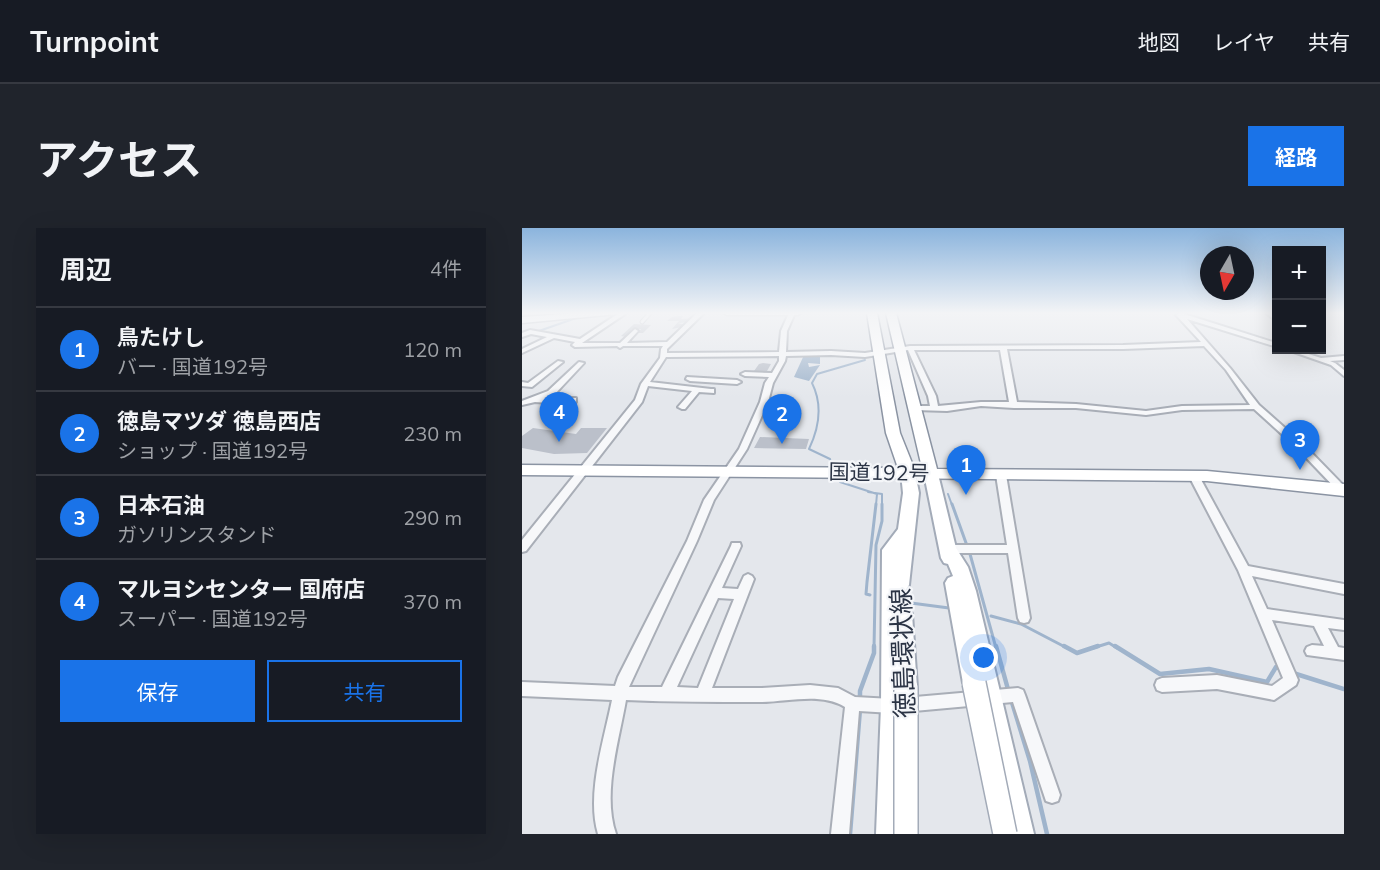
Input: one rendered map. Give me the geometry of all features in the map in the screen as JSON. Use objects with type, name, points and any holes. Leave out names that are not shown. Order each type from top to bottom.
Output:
[{"type":"highway","points":[[877,341],[894,433],[908,473]]},
{"type":"highway","points":[[902,341],[931,474]]},
{"type":"highway","name":"国道192号","points":[[522,470],[1194,476],[1343,490]]},
{"type":"main road","points":[[890,834],[899,697],[891,550],[908,529],[911,493],[908,473]]},
{"type":"main road","points":[[931,474],[962,549],[959,567],[996,692],[1021,834]]},
{"type":"main road","points":[[996,692],[1005,834]]},
{"type":"main road","name":"徳島環状線","points":[[899,697],[906,834]]},
{"type":"street","points":[[522,351],[543,341]]},
{"type":"street","points":[[581,341],[575,345],[669,344]]},
{"type":"street","points":[[620,346],[624,341]]},
{"type":"street","points":[[522,548],[639,400],[645,384],[672,341]]},
{"type":"street","points":[[607,834],[602,819],[604,776],[611,730],[623,681],[692,541],[709,500],[743,449],[782,361],[783,341]]},
{"type":"street","points":[[1202,341],[1228,369],[1256,407],[1299,445],[1343,490]]},
{"type":"street","points":[[663,355],[718,356],[781,353],[865,355],[905,349],[1204,344]]},
{"type":"street","points":[[1003,347],[1014,405]]},
{"type":"street","points":[[905,349],[932,396],[934,408]]},
{"type":"street","points":[[1304,354],[1333,364],[1344,374]]},
{"type":"street","points":[[1314,354],[1320,359],[1344,358]]},
{"type":"street","points":[[522,384],[529,385],[560,362]]},
{"type":"street","points":[[525,403],[555,390],[581,363]]},
{"type":"street","points":[[745,374],[774,375]]},
{"type":"street","points":[[690,379],[737,382]]},
{"type":"street","points":[[701,379],[701,390]]},
{"type":"street","points":[[682,407],[716,380]]},
{"type":"street","points":[[645,384],[701,390]]},
{"type":"street","points":[[525,403],[572,400],[555,416]]},
{"type":"street","points":[[915,408],[981,404],[1076,406],[1146,413],[1182,408],[1256,407]]},
{"type":"street","points":[[1001,474],[1024,618]]},
{"type":"street","points":[[1162,686],[1217,682],[1275,693],[1291,679],[1244,570],[1194,476]]},
{"type":"street","points":[[522,531],[534,532]]},
{"type":"street","points":[[666,695],[736,546]]},
{"type":"street","points":[[962,549],[1012,549]]},
{"type":"street","points":[[1244,570],[1344,589]]},
{"type":"street","points":[[702,695],[748,579]]},
{"type":"street","points":[[714,593],[742,594]]},
{"type":"street","points":[[1264,614],[1344,625]]},
{"type":"street","points":[[1318,621],[1339,653]]},
{"type":"street","points":[[1312,651],[1339,653]]},
{"type":"street","points":[[522,689],[666,695],[762,695],[810,692],[838,695],[859,705],[899,697],[996,692],[1018,695],[1052,795]]},
{"type":"street","points":[[840,834],[859,705]]},
{"type":"water","points":[[804,355],[820,355],[820,364],[808,363],[809,367],[820,365],[809,381],[794,377]]},
{"type":"building","points":[[759,364],[771,364],[767,371],[754,371]]},
{"type":"building","points":[[533,428],[576,434],[581,428],[607,428],[587,453],[554,454],[522,448],[522,436]]},
{"type":"building","points":[[760,437],[809,439],[806,449],[754,448]]},
{"type":"waterway","points":[[831,464],[830,459],[809,449],[815,433],[819,408],[812,383],[817,374],[865,360]]},
{"type":"waterway","points":[[840,482],[873,493]]},
{"type":"waterway","points":[[868,492],[873,493]]},
{"type":"waterway","points":[[873,493],[882,494],[882,521],[876,545],[874,648]]},
{"type":"waterway","points":[[873,493],[877,494],[876,505]]},
{"type":"waterway","points":[[948,494],[952,505]]},
{"type":"waterway","points":[[870,595],[866,594],[876,504]]},
{"type":"waterway","points":[[952,504],[970,554],[996,648]]},
{"type":"waterway","points":[[911,603],[949,608]]},
{"type":"waterway","points":[[991,616],[1021,624],[1067,648]]},
{"type":"waterway","points":[[1093,648],[1109,643],[1117,648]]},
{"type":"waterway","points":[[996,646],[1009,693]]},
{"type":"waterway","points":[[1064,646],[1077,653],[1098,646]]},
{"type":"waterway","points":[[1115,646],[1160,674],[1209,669],[1267,682],[1276,667],[1281,669]]},
{"type":"waterway","points":[[860,699],[860,691],[874,648]]},
{"type":"waterway","points":[[1293,673],[1344,689]]},
{"type":"waterway","points":[[1011,699],[1030,761],[1047,834]]},
{"type":"waterway","points":[[850,834],[860,709]]},
{"type":"place","name":"マルヨシセンター 国府店","points":[[559,442]]},
{"type":"place","name":"徳島マツダ 徳島西店","points":[[782,444]]},
{"type":"place","name":"日本石油","points":[[1300,470]]},
{"type":"place","name":"鳥たけし","points":[[966,495]]}]
